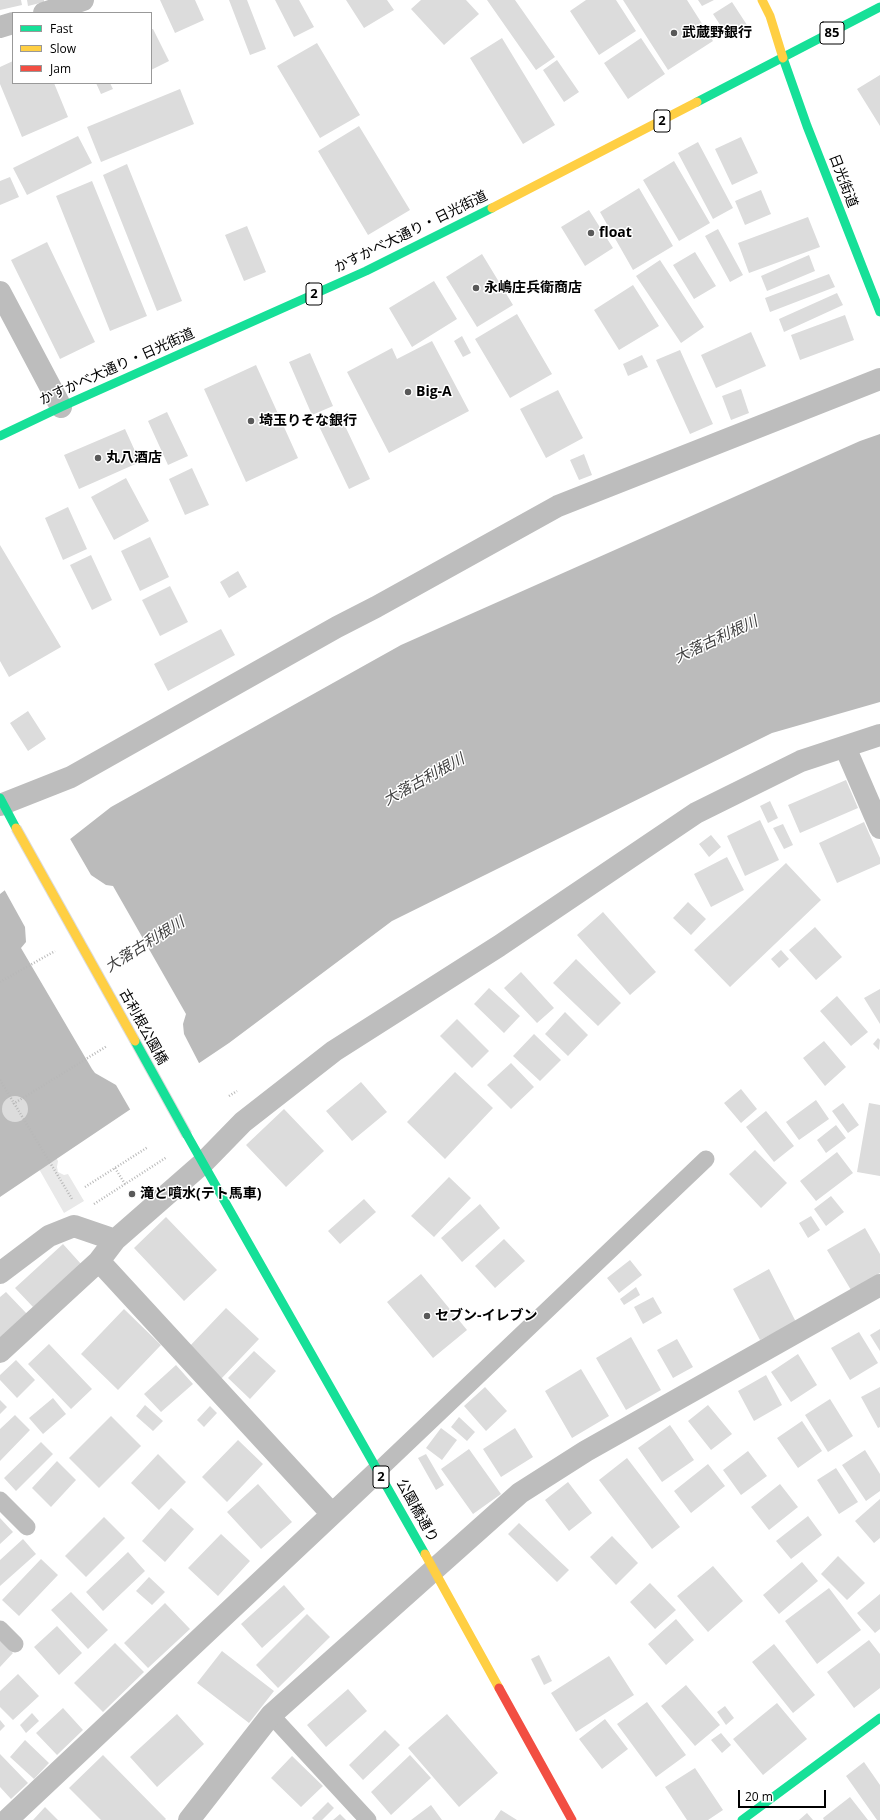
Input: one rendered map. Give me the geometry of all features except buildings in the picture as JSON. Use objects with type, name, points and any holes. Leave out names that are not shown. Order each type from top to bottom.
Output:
[{"type":"main road","name":"日光街道","points":[[762,0],[770,16],[807,126],[880,312]]},
{"type":"main road","name":"85","points":[[783,58],[880,7]]},
{"type":"main road","name":"かすかべ大通り・日光街道","points":[[0,436],[61,407],[366,270],[542,183],[783,58]]},
{"type":"main road","name":"古利根公園橋","points":[[1,802],[78,937],[187,1135]]},
{"type":"main road","name":"公園橋通り","points":[[187,1135],[434,1570],[572,1820]]},
{"type":"main road","points":[[742,1820],[880,1718]]},
{"type":"street","points":[[47,12],[83,0]]},
{"type":"street","points":[[0,27],[12,23]]},
{"type":"street","points":[[0,292],[61,407]]},
{"type":"street","points":[[1,802],[71,778],[337,627],[376,608],[558,506],[880,379]]},
{"type":"street","points":[[0,1352],[99,1261],[115,1240],[204,1163],[243,1122],[334,1051],[512,938],[696,813],[801,761],[880,735]]},
{"type":"street","points":[[845,747],[880,828]]},
{"type":"street","points":[[0,1273],[49,1236],[74,1226],[115,1240]]},
{"type":"street","points":[[99,1261],[332,1514]]},
{"type":"street","points":[[189,1820],[271,1715],[520,1493],[580,1455],[880,1285]]},
{"type":"street","points":[[7,1820],[378,1471]]},
{"type":"lane","points":[[378,1471],[706,1159]]},
{"type":"lane","points":[[0,1500],[27,1527]]},
{"type":"lane","points":[[0,1629],[15,1644]]},
{"type":"lane","points":[[271,1715],[368,1820]]},
{"type":"path","points":[[0,982],[78,937]]},
{"type":"path","points":[[13,1104],[129,1032]]},
{"type":"path","points":[[0,1080],[67,1194]]},
{"type":"path","points":[[85,1187],[148,1147]]},
{"type":"path","points":[[103,1199],[157,1163]]},
{"type":"path","points":[[115,1168],[125,1184]]},
{"type":"shaded area","points":[[0,1041],[42,1131],[58,1161],[58,1172],[64,1175],[68,1174],[84,1201],[64,1213],[27,1148]]},
{"type":"water","name":"大落古利根川","points":[[880,434],[880,702],[772,733],[392,921],[229,1043],[0,1197],[0,894],[111,807],[401,645],[860,441]]},
{"type":"pier","points":[[69,837],[91,875],[106,885],[113,886],[186,1014],[183,1024],[184,1034],[200,1065],[131,1111],[116,1085],[95,1073],[92,1069],[21,948],[26,942],[25,927],[4,889]]},
{"type":"traffic: fast","points":[[697,102],[880,7]]},
{"type":"traffic: fast","points":[[783,58],[807,126],[880,312]]},
{"type":"traffic: fast","points":[[0,436],[61,407],[366,271],[492,208]]},
{"type":"traffic: fast","points":[[0,798],[16,828]]},
{"type":"traffic: fast","points":[[135,1041],[187,1135]]},
{"type":"traffic: fast","points":[[187,1135],[425,1554]]},
{"type":"traffic: fast","points":[[742,1820],[880,1718]]},
{"type":"traffic: slow","points":[[762,0],[770,16],[783,58]]},
{"type":"traffic: slow","points":[[492,208],[697,102]]},
{"type":"traffic: slow","points":[[16,828],[135,1041]]},
{"type":"traffic: slow","points":[[425,1554],[499,1688]]},
{"type":"traffic: jam","points":[[499,1688],[572,1820]]},
{"type":"place","name":"武蔵野銀行","points":[[674,33]]},
{"type":"place","name":"float","points":[[591,233]]},
{"type":"place","name":"永嶋庄兵衛商店","points":[[476,288]]},
{"type":"place","name":"Big-A","points":[[408,392]]},
{"type":"place","name":"埼玉りそな銀行","points":[[251,421]]},
{"type":"place","name":"丸八酒店","points":[[98,458]]},
{"type":"place","name":"滝と噴水(テト馬車)","points":[[132,1194]]},
{"type":"place","name":"セブン-イレブン","points":[[427,1316]]}]
